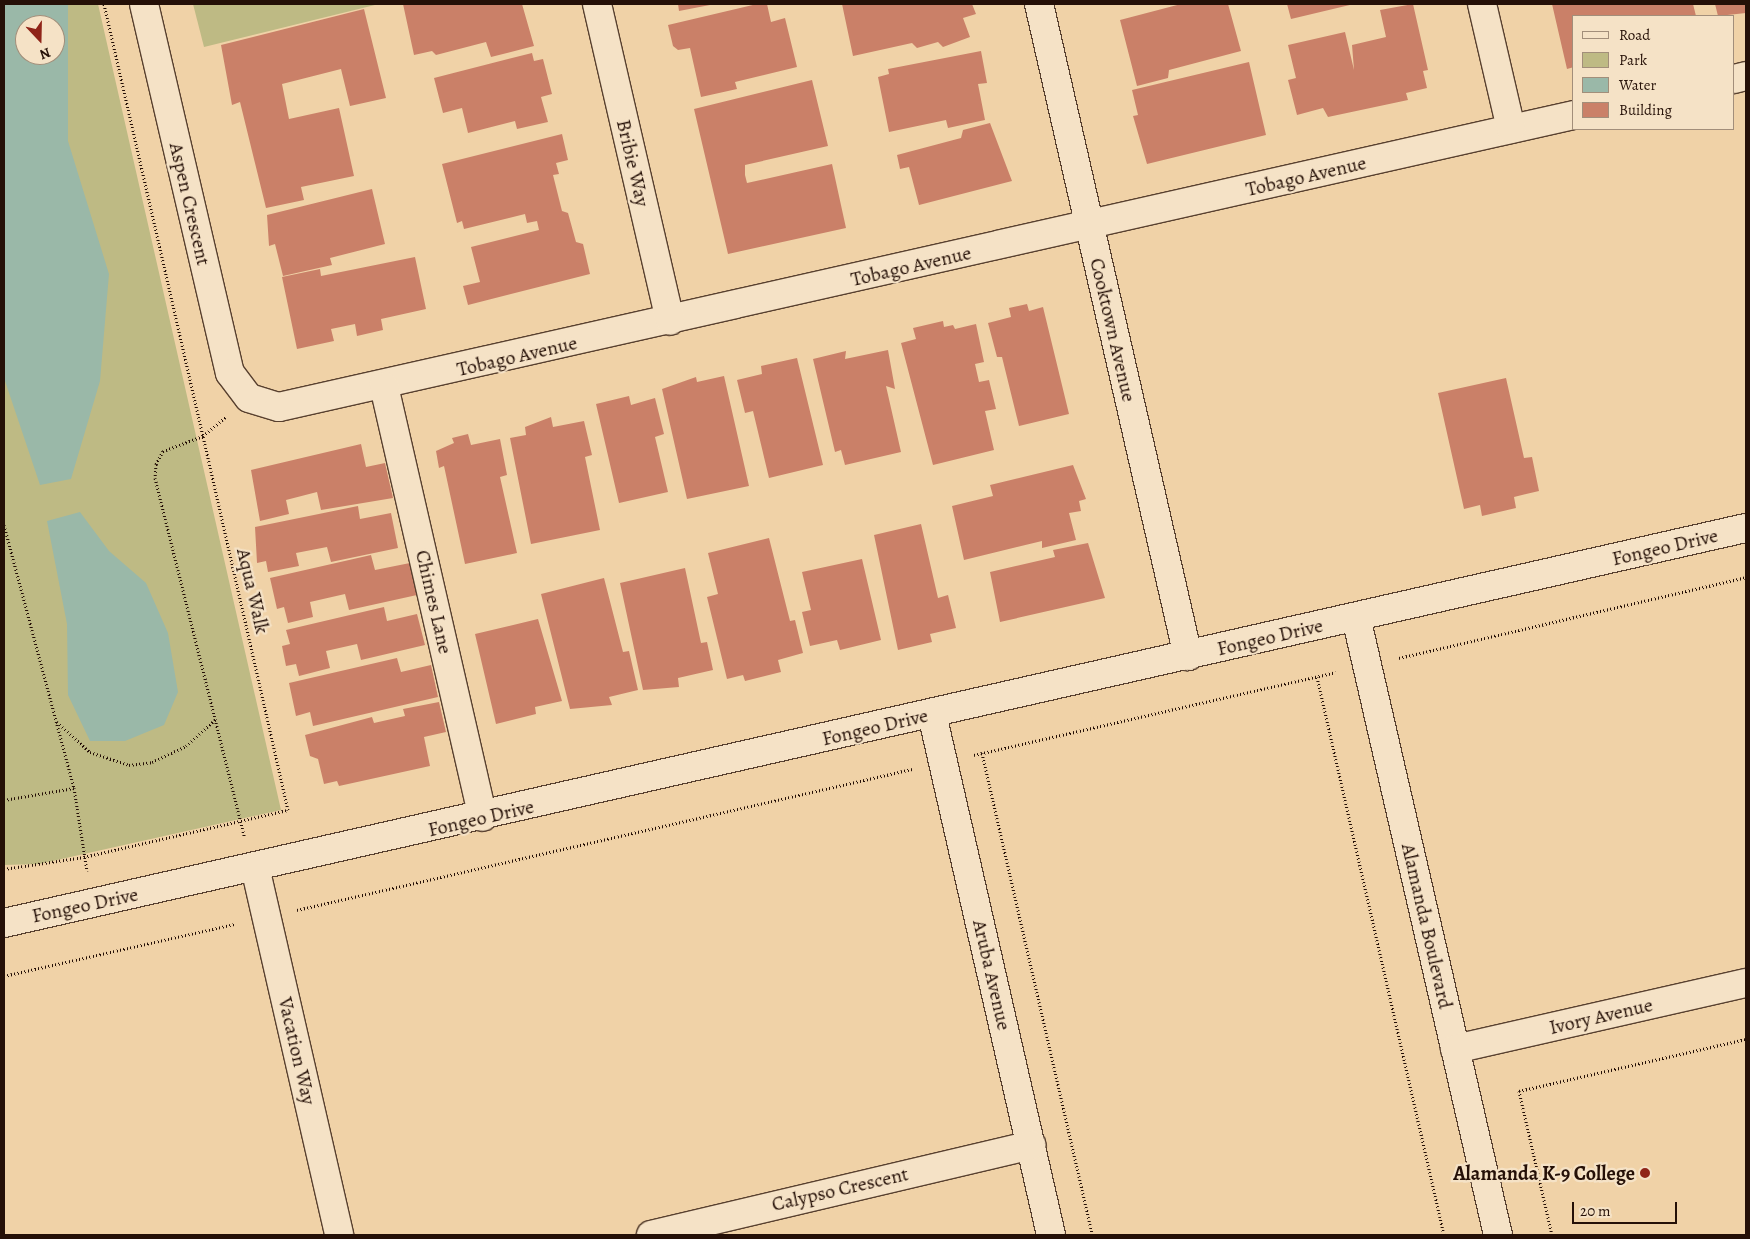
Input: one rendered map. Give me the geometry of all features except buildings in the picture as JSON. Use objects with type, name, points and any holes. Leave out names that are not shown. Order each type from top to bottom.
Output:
[{"type":"street","name":"Aspen Crescent","points":[[144,4],[224,354],[230,373],[249,398]]},
{"type":"street","name":"Bribie Way","points":[[597,4],[670,321]]},
{"type":"street","name":"Cooktown Avenue","points":[[1039,4],[1188,656]]},
{"type":"street","points":[[1482,4],[1511,129]]},
{"type":"street","name":"Tobago Avenue","points":[[249,398],[280,407],[384,386],[1572,115]]},
{"type":"street","name":"Chimes Lane","points":[[384,386],[483,818]]},
{"type":"street","name":"Fongeo Drive","points":[[4,923],[483,818],[1746,528]]},
{"type":"street","name":"Alamanda Boulevard","points":[[1356,617],[1498,1235]]},
{"type":"street","name":"Aruba Avenue","points":[[932,714],[1051,1235]]},
{"type":"street","name":"Vacation Way","points":[[255,867],[339,1235]]},
{"type":"street","name":"Ivory Avenue","points":[[1455,1049],[1746,983]]},
{"type":"street","name":"Calypso Crescent","points":[[651,1235],[1031,1145]]},
{"type":"path","name":"Aqua Walk","points":[[104,4],[288,810],[240,822]]},
{"type":"path","points":[[249,398],[203,436],[163,451],[156,464],[156,478],[240,822],[255,867]]},
{"type":"path","points":[[4,524],[74,788],[84,857],[95,903]]},
{"type":"path","points":[[4,976],[1746,578]]},
{"type":"path","points":[[1317,677],[1444,1235]]},
{"type":"path","points":[[56,721],[90,752],[128,765],[152,762],[186,746],[216,719]]},
{"type":"path","points":[[982,753],[1092,1235]]},
{"type":"path","points":[[4,800],[74,788]]},
{"type":"path","points":[[4,869],[84,857],[240,822]]},
{"type":"path","points":[[1552,1235],[1520,1091],[1746,1039]]},
{"type":"green space","points":[[4,4],[98,4],[281,810],[39,864],[4,865]]},
{"type":"green space","points":[[193,4],[379,4],[204,47]]},
{"type":"water","points":[[4,4],[68,4],[68,141],[109,274],[100,381],[71,479],[40,485],[4,378]]},
{"type":"water","points":[[80,512],[109,551],[146,583],[168,633],[178,692],[164,725],[125,741],[90,741],[68,695],[67,624],[47,521]]},
{"type":"place","name":"Alamanda K-9 College","points":[[1645,1173]]}]
